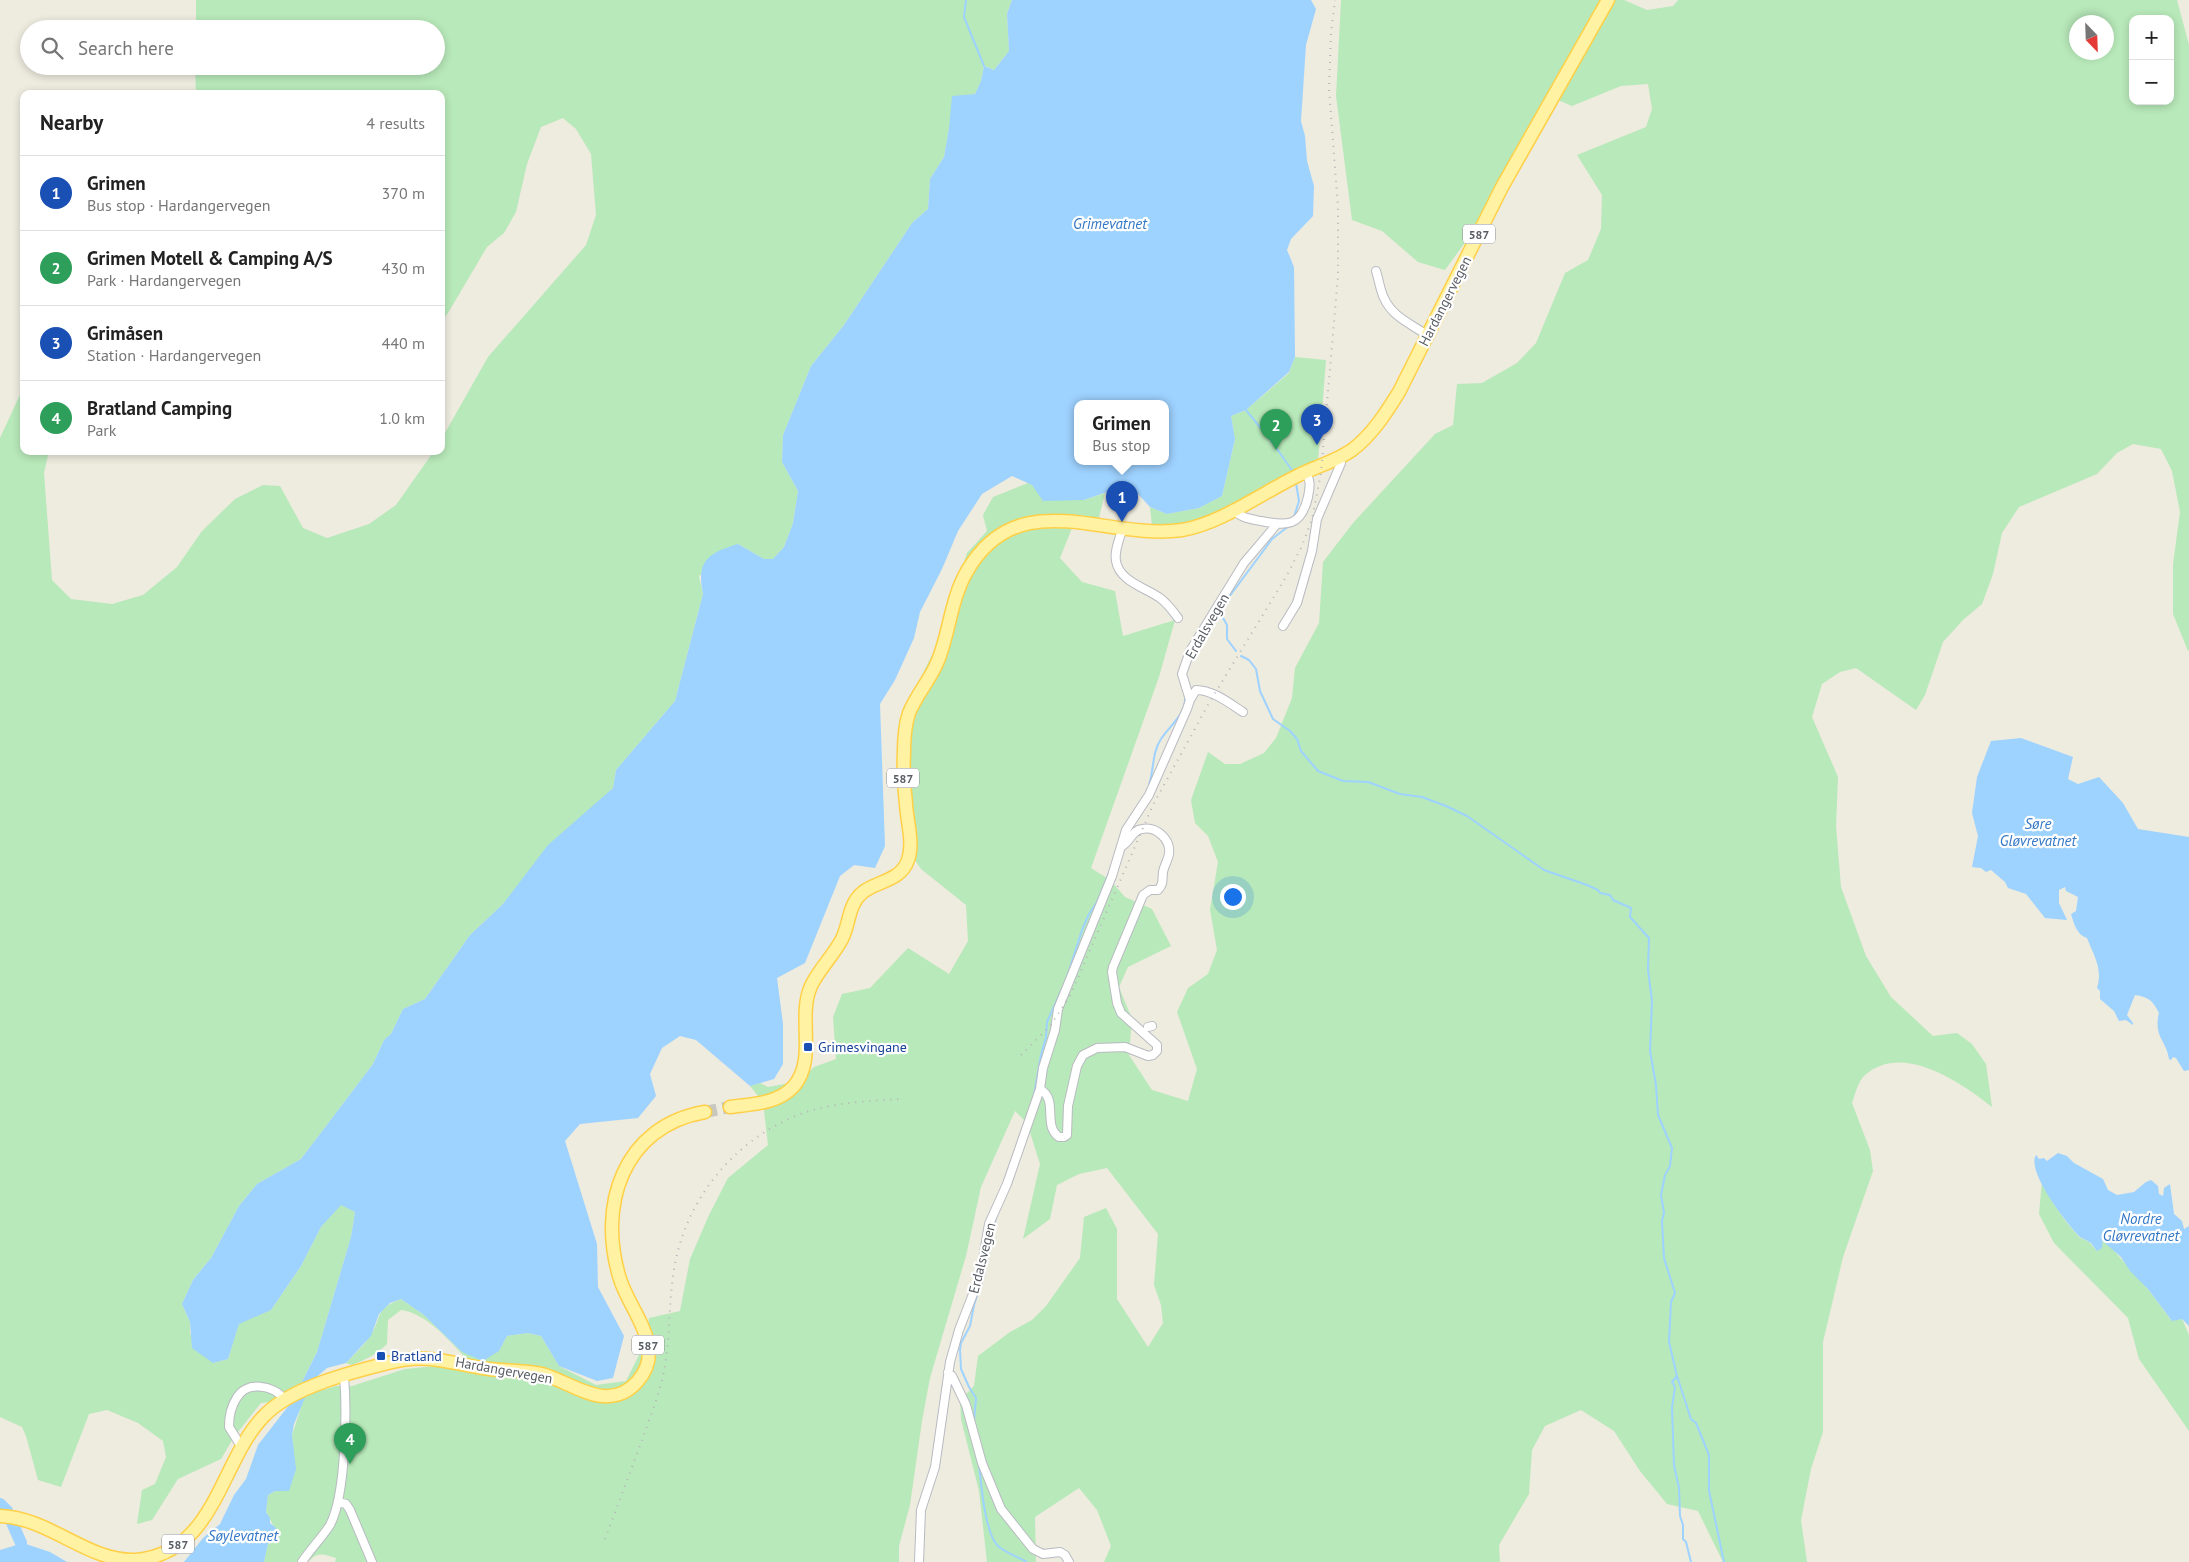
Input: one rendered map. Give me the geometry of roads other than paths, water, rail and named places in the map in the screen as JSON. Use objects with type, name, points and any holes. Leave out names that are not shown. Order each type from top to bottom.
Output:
[{"type":"main road","name":"Hardangervegen","points":[[730,1107],[769,1101],[784,1094],[795,1085],[804,1066],[807,999],[819,970],[842,940],[851,909],[857,898],[866,890],[892,878],[907,864],[910,842],[904,781],[906,725],[913,704],[940,656],[954,599],[969,567],[985,548],[1002,533],[1031,523],[1069,520],[1158,531],[1183,530],[1206,523],[1353,450],[1379,423],[1398,392],[1502,187],[1608,0]]},
{"type":"main road","name":"Hardangervegen","points":[[288,1397],[344,1376],[393,1362],[430,1358],[449,1360],[486,1369],[541,1374],[600,1395],[614,1395],[628,1390],[643,1373],[649,1358],[649,1348],[645,1331],[626,1294],[617,1266],[613,1227],[617,1188],[631,1156],[648,1137],[673,1121],[705,1112]]},
{"type":"main road","name":"587","points":[[0,1516],[36,1523],[92,1552],[121,1561],[138,1560],[154,1556],[182,1542],[203,1519],[222,1490],[241,1446],[258,1422],[288,1397]]},
{"type":"street","points":[[1376,271],[1383,297],[1387,304],[1408,324],[1428,336]]},
{"type":"street","points":[[1284,626],[1297,603],[1312,551],[1317,519],[1341,463],[1339,457]]},
{"type":"street","name":"Erdalsvegen","points":[[919,1562],[921,1510],[935,1467],[948,1372],[959,1330],[980,1276],[989,1224],[1001,1202],[1040,1089],[1043,1068],[1055,1030],[1058,1009],[1112,876],[1126,830],[1149,794],[1171,741],[1185,715],[1190,700],[1182,674],[1195,642],[1244,564],[1285,523],[1301,517],[1306,509],[1311,486],[1298,476]]},
{"type":"street","points":[[1233,509],[1237,514],[1244,516],[1285,523]]},
{"type":"street","points":[[1123,527],[1116,557],[1119,569],[1134,583],[1161,599],[1178,618]]},
{"type":"street","points":[[1190,700],[1196,690],[1202,690],[1243,712]]},
{"type":"street","name":"Erdalsvegen","points":[[1040,1089],[1050,1102],[1052,1130],[1059,1137],[1064,1137],[1067,1134],[1067,1112],[1076,1071],[1083,1054],[1097,1048],[1129,1048],[1148,1056],[1157,1051],[1157,1045],[1121,1013],[1117,1003],[1113,967],[1143,895],[1150,890],[1158,890],[1163,883],[1163,872],[1169,850],[1167,841],[1161,834],[1142,828],[1136,830],[1122,846]]},
{"type":"street","points":[[948,1372],[952,1376],[966,1405],[982,1463],[1001,1509],[1033,1549],[1042,1554],[1060,1552],[1069,1562]]},
{"type":"street","points":[[302,1562],[329,1526],[338,1502],[344,1454],[344,1376]]},
{"type":"street","points":[[241,1446],[229,1427],[236,1398],[244,1390],[258,1386],[274,1389],[288,1397]]},
{"type":"street","points":[[338,1502],[346,1504],[350,1510],[372,1562]]},
{"type":"water","name":"Grimevatnet","points":[[1012,0],[1311,0],[1316,9],[1306,45],[1301,121],[1305,136],[1307,161],[1314,186],[1313,216],[1291,239],[1287,250],[1294,267],[1295,357],[1289,372],[1246,410],[1231,416],[1235,439],[1222,496],[1199,508],[1167,514],[1150,507],[1139,495],[1121,487],[1084,500],[1043,501],[1032,485],[1012,476],[982,494],[958,531],[942,569],[920,612],[914,638],[895,680],[880,704],[885,846],[875,868],[854,865],[840,876],[805,963],[777,978],[783,1024],[783,1064],[774,1079],[750,1086],[696,1040],[680,1036],[662,1048],[650,1074],[656,1096],[638,1118],[580,1124],[565,1141],[597,1244],[598,1287],[624,1336],[613,1378],[597,1381],[559,1366],[541,1336],[528,1333],[507,1336],[499,1351],[483,1361],[462,1352],[424,1315],[401,1299],[390,1303],[379,1314],[371,1336],[346,1363],[327,1368],[312,1381],[294,1424],[292,1435],[296,1469],[289,1491],[275,1491],[268,1495],[266,1512],[270,1518],[270,1523],[276,1528],[276,1534],[268,1544],[264,1562],[184,1562],[203,1538],[220,1524],[234,1495],[246,1479],[258,1445],[293,1400],[317,1352],[351,1237],[355,1212],[341,1205],[321,1227],[301,1266],[271,1310],[239,1324],[228,1359],[213,1363],[192,1348],[190,1322],[182,1304],[193,1280],[211,1258],[239,1206],[257,1184],[301,1159],[373,1064],[384,1040],[391,1034],[403,1009],[425,999],[470,935],[503,904],[548,845],[613,788],[616,770],[675,701],[703,594],[701,574],[707,560],[719,551],[738,544],[764,559],[773,559],[784,547],[793,523],[798,491],[782,462],[783,435],[811,366],[844,325],[912,223],[928,209],[930,179],[944,157],[952,96],[975,94],[981,81],[984,66],[994,70],[1009,51],[1007,14]]},
{"type":"water","name":"Søre Gløvrevatnet","points":[[2021,738],[2073,757],[2068,779],[2078,784],[2099,777],[2123,803],[2138,829],[2189,837],[2189,1070],[2184,1071],[2176,1058],[2169,1059],[2159,1033],[2159,1013],[2150,1000],[2135,995],[2127,1015],[2133,1025],[2126,1020],[2119,1021],[2114,1011],[2100,999],[2100,991],[2097,988],[2099,975],[2097,963],[2087,938],[2078,932],[2071,914],[2076,911],[2078,897],[2066,891],[2065,887],[2059,890],[2059,903],[2067,920],[2045,918],[2026,894],[2008,888],[2005,882],[1991,870],[1986,872],[1981,868],[1972,867],[1978,836],[1972,813],[1977,777],[1991,741]]},
{"type":"water","name":"Nordre Gløvrevatnet","points":[[2058,1153],[2067,1156],[2074,1163],[2103,1179],[2108,1190],[2117,1195],[2134,1192],[2151,1180],[2158,1186],[2159,1194],[2163,1196],[2164,1188],[2170,1184],[2174,1214],[2182,1221],[2184,1229],[2189,1226],[2189,1326],[2182,1319],[2172,1321],[2148,1289],[2130,1271],[2121,1257],[2106,1244],[2103,1237],[2102,1248],[2097,1251],[2090,1243],[2079,1236],[2064,1218],[2041,1184],[2034,1162],[2036,1155],[2039,1159],[2044,1158],[2047,1161]]},
{"type":"water","points":[[23,1543],[50,1552],[67,1562],[0,1562],[0,1550]]},
{"type":"waterway","points":[[966,0],[964,17],[984,66]]},
{"type":"waterway","points":[[1246,410],[1294,473]]},
{"type":"waterway","points":[[1294,517],[1299,501],[1296,483]]},
{"type":"waterway","points":[[1223,605],[1272,539],[1290,525]]},
{"type":"waterway","points":[[1219,611],[1227,625],[1227,639],[1236,651]]},
{"type":"waterway","points":[[1241,656],[1249,660],[1256,669],[1260,691],[1273,719],[1290,731],[1297,739],[1301,751],[1318,771],[1343,781],[1368,782],[1400,794],[1422,797],[1467,816],[1544,870],[1587,885],[1598,890],[1600,893],[1610,895],[1613,900],[1631,908],[1630,917],[1649,938],[1648,970],[1652,1001],[1650,1051],[1656,1085],[1658,1115],[1672,1148],[1670,1166],[1665,1175],[1661,1195],[1664,1213],[1662,1221],[1664,1258],[1675,1293],[1671,1302],[1669,1342],[1677,1376],[1672,1382],[1675,1387],[1672,1408],[1674,1465],[1679,1488],[1683,1539],[1686,1542],[1691,1562]]},
{"type":"waterway","points":[[1149,785],[1158,744],[1181,714],[1185,695]]},
{"type":"waterway","points":[[1125,825],[1134,811]]},
{"type":"waterway","points":[[1034,1095],[1046,1037],[1047,1022],[1066,980],[1082,930],[1097,902],[1109,873]]},
{"type":"waterway","points":[[984,1274],[996,1217]]},
{"type":"waterway","points":[[974,1421],[976,1398],[961,1369],[960,1350],[961,1343],[970,1326],[981,1283]]},
{"type":"waterway","points":[[1677,1376],[1691,1419],[1696,1423],[1709,1455],[1709,1491],[1724,1562]]},
{"type":"waterway","points":[[979,1465],[984,1509],[994,1541],[1002,1549],[1027,1562]]},
{"type":"waterway","points":[[0,1504],[7,1511],[21,1543]]},
{"type":"tunnel","points":[[705,1112],[730,1107]]},
{"type":"railway","points":[[1021,1055],[1050,1026],[1070,996],[1153,805],[1209,703],[1286,577],[1302,546],[1312,519],[1321,473],[1338,276],[1338,207],[1329,89],[1331,34],[1335,0]]},
{"type":"railway","points":[[605,1539],[657,1399],[662,1380],[668,1343],[673,1273],[683,1233],[694,1209],[708,1186],[744,1147],[788,1119],[834,1105],[899,1099]]},
{"type":"place","name":"Grimåsen","points":[[1317,445]]},
{"type":"place","name":"Grimen Motell & Camping A/S","points":[[1276,450]]},
{"type":"place","name":"Grimen","points":[[1122,522]]},
{"type":"place","name":"Grimesvingane","points":[[808,1047]]},
{"type":"place","name":"Bratland","points":[[381,1356]]},
{"type":"place","name":"Bratland Camping","points":[[350,1464]]},
{"type":"water label","name":"Søylevatnet","points":[[243,1535]]}]
